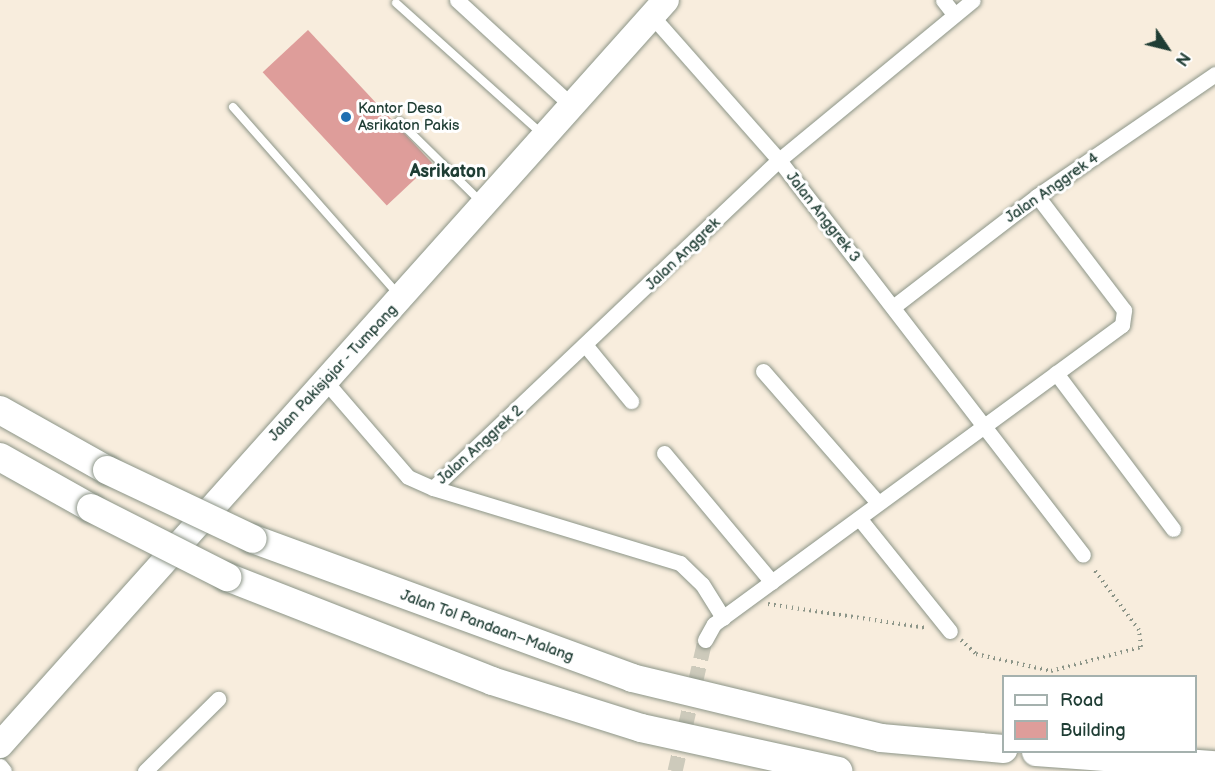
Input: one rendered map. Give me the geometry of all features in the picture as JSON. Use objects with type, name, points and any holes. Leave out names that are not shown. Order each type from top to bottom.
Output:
[{"type":"highway","name":"Jalan Tol Pandaan–Malang","points":[[0,410],[107,470],[253,539],[632,678],[882,738],[1002,748]]},
{"type":"highway","points":[[0,457],[91,508],[227,578],[492,681],[641,728],[838,771]]},
{"type":"highway","points":[[1050,753],[1215,765]]},
{"type":"main road","name":"Jalan Pakisjajar - Tumpang","points":[[3,735],[402,298],[543,135],[659,8]]},
{"type":"street","points":[[457,0],[571,105]]},
{"type":"street","points":[[943,0],[954,14]]},
{"type":"street","name":"Jalan Anggrek","points":[[587,347],[779,160],[973,0]]},
{"type":"street","name":"Jalan Anggrek 3","points":[[659,8],[893,308],[980,428],[1083,555]]},
{"type":"street","name":"Jalan Anggrek 4","points":[[893,308],[1037,196],[1215,74]]},
{"type":"street","points":[[705,640],[723,618],[1056,373],[1125,318],[1037,196]]},
{"type":"street","points":[[587,347],[631,401]]},
{"type":"street","name":"Jalan Anggrek 2","points":[[326,382],[408,477],[434,488],[587,347]]},
{"type":"street","points":[[763,371],[879,503]]},
{"type":"street","points":[[1056,373],[1173,529]]},
{"type":"street","points":[[664,453],[772,582]]},
{"type":"street","points":[[434,488],[680,563],[702,584],[723,618]]},
{"type":"street","points":[[859,518],[950,631]]},
{"type":"street","points":[[145,771],[218,699]]},
{"type":"street","points":[[0,766],[4,771]]},
{"type":"lane","points":[[396,3],[543,135]]},
{"type":"lane","points":[[233,107],[402,298]]},
{"type":"lane","points":[[399,121],[484,204]]},
{"type":"path","points":[[746,601],[950,631],[976,654],[1051,671],[1141,647],[1139,630],[1083,555]]},
{"type":"building","name":"Kantor Desa Asrikaton Pakis","points":[[308,30],[432,163],[387,205],[263,72]]},
{"type":"tunnel","points":[[675,771],[705,640]]},
{"type":"place","name":"Kantor Desa Asrikaton Pakis","points":[[346,117]]},
{"type":"district","name":"Asrikaton","points":[[448,172]]}]
